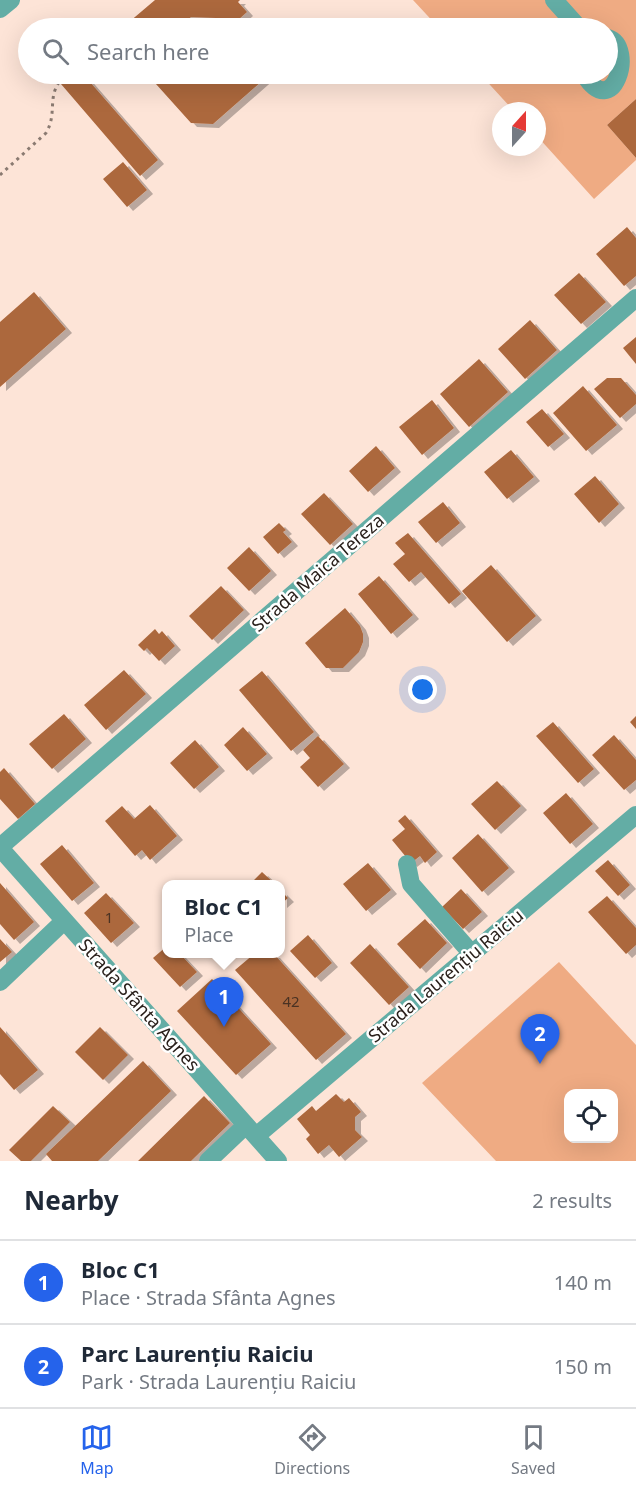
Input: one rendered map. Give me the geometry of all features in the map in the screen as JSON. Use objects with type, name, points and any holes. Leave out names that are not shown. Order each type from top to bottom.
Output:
[{"type":"street","points":[[0,9],[11,0]]},
{"type":"street","points":[[554,0],[570,18]]},
{"type":"street","points":[[592,84],[610,90],[625,83],[630,76],[633,59],[630,51],[618,41]]},
{"type":"street","name":"Strada Maica Tereza","points":[[0,847],[636,298]]},
{"type":"street","name":"Strada Laurențiu Raiciu","points":[[208,1161],[251,1130],[472,954],[636,815]]},
{"type":"street","name":"Strada Sfânta Agnes","points":[[0,847],[278,1161]]},
{"type":"street","points":[[407,864],[411,884],[472,954]]},
{"type":"street","points":[[0,982],[64,921]]},
{"type":"path","points":[[0,175],[46,133],[51,125],[57,84]]},
{"type":"shaded area","points":[[413,0],[636,0],[636,99],[607,125],[636,160],[594,199],[546,146],[546,102],[506,102],[489,84],[618,84],[618,18],[430,18]]},
{"type":"shaded area","points":[[559,962],[636,1045],[636,1161],[496,1161],[422,1083]]},
{"type":"building","points":[[155,0],[240,0],[238,2],[247,12],[240,18],[134,18]]},
{"type":"building","points":[[61,84],[92,84],[158,160],[140,176]]},
{"type":"building","points":[[156,84],[259,84],[213,124],[191,123]]},
{"type":"building","points":[[636,99],[636,158],[607,125]]},
{"type":"building","points":[[123,162],[147,190],[127,207],[103,179]]},
{"type":"building","points":[[627,227],[636,238],[636,276],[624,286],[596,254]]},
{"type":"building","points":[[579,273],[606,302],[581,324],[554,295]]},
{"type":"building","points":[[34,292],[66,329],[0,387],[0,322]]},
{"type":"building","points":[[530,320],[557,350],[525,379],[498,349]]},
{"type":"building","points":[[636,337],[636,364],[623,348]]},
{"type":"building","points":[[479,359],[508,392],[469,427],[440,394]]},
{"type":"building","points":[[607,378],[621,378],[636,395],[636,404],[620,418],[594,389]]},
{"type":"building","points":[[583,386],[617,425],[586,451],[553,413]]},
{"type":"building","points":[[432,400],[454,428],[422,455],[399,427]]},
{"type":"building","points":[[542,409],[564,434],[548,447],[526,422]]},
{"type":"building","points":[[376,446],[395,468],[368,492],[349,471]]},
{"type":"building","points":[[511,450],[534,477],[507,499],[484,472]]},
{"type":"building","points":[[595,476],[619,504],[599,523],[574,494]]},
{"type":"building","points":[[324,493],[353,524],[330,545],[301,514]]},
{"type":"building","points":[[443,502],[460,523],[436,543],[418,522]]},
{"type":"building","points":[[279,523],[286,530],[283,532],[292,542],[278,554],[263,537]]},
{"type":"building","points":[[408,533],[461,594],[449,604],[421,572],[409,582],[393,564],[405,554],[395,543]]},
{"type":"building","points":[[249,547],[271,571],[249,591],[227,568]]},
{"type":"building","points":[[491,565],[536,616],[507,642],[462,591]]},
{"type":"building","points":[[379,576],[413,615],[391,634],[358,594]]},
{"type":"building","points":[[221,586],[244,610],[212,640],[189,616]]},
{"type":"building","points":[[345,608],[360,626],[363,642],[359,652],[343,668],[326,668],[305,643]]},
{"type":"building","points":[[155,629],[159,634],[162,631],[175,646],[159,661],[147,648],[144,651],[138,645]]},
{"type":"building","points":[[124,670],[146,694],[106,730],[84,705]]},
{"type":"building","points":[[262,671],[314,732],[291,751],[239,690]]},
{"type":"building","points":[[64,714],[86,739],[52,769],[29,744]]},
{"type":"building","points":[[636,716],[636,729],[630,722]]},
{"type":"building","points":[[553,722],[594,769],[578,783],[536,736]]},
{"type":"building","points":[[243,727],[267,754],[247,771],[224,745]]},
{"type":"building","points":[[614,735],[636,760],[636,780],[624,790],[592,755]]},
{"type":"building","points":[[318,736],[344,764],[318,787],[300,767],[310,758],[303,750]]},
{"type":"building","points":[[195,740],[219,767],[194,789],[170,763]]},
{"type":"building","points":[[4,768],[35,804],[18,819],[0,799],[0,772]]},
{"type":"building","points":[[497,781],[521,806],[495,830],[471,804]]},
{"type":"building","points":[[566,793],[593,824],[570,844],[543,813]]},
{"type":"building","points":[[150,805],[177,836],[150,860],[142,850],[135,856],[105,821],[122,806],[134,819]]},
{"type":"building","points":[[405,815],[437,852],[425,863],[420,856],[411,863],[392,840],[405,829],[398,821]]},
{"type":"building","points":[[478,834],[509,868],[482,892],[452,858]]},
{"type":"building","points":[[62,845],[94,883],[72,901],[40,864]]},
{"type":"building","points":[[608,860],[630,885],[618,896],[595,871]]},
{"type":"building","points":[[368,863],[391,890],[366,911],[343,884]]},
{"type":"building","points":[[262,872],[271,880],[254,880]]},
{"type":"building","points":[[0,883],[34,922],[14,940],[0,924]]},
{"type":"building","points":[[461,889],[482,912],[463,929],[442,907]]},
{"type":"building","points":[[106,893],[134,923],[111,943],[84,913]]},
{"type":"building","points":[[607,896],[636,928],[636,945],[626,954],[588,912]]},
{"type":"building","points":[[425,919],[447,943],[420,969],[397,944]]},
{"type":"building","points":[[308,935],[332,963],[315,978],[290,951]]},
{"type":"building","points":[[0,939],[12,952],[0,962]]},
{"type":"building","points":[[370,944],[409,987],[389,1005],[350,963]]},
{"type":"building","points":[[162,950],[162,958],[184,958],[197,972],[180,987],[153,958]]},
{"type":"building","points":[[249,958],[278,958],[346,1034],[316,1060],[235,970]]},
{"type":"building","points":[[212,979],[271,1044],[236,1075],[177,1011]]},
{"type":"building","points":[[0,1027],[38,1070],[14,1090],[0,1074]]},
{"type":"building","points":[[100,1027],[128,1055],[103,1080],[75,1052]]},
{"type":"building","points":[[143,1061],[171,1091],[98,1161],[52,1161],[46,1154]]},
{"type":"building","points":[[336,1094],[344,1102],[349,1098],[361,1112],[355,1117],[355,1130],[362,1137],[339,1157],[329,1145],[318,1154],[306,1139],[310,1135],[297,1119],[312,1106],[316,1111]]},
{"type":"building","points":[[204,1096],[230,1123],[191,1161],[138,1161]]},
{"type":"building","points":[[53,1106],[70,1122],[31,1161],[21,1161],[9,1150]]},
{"type":"place","name":"Bloc C1","points":[[224,1027]]},
{"type":"place","name":"Parc Laurențiu Raiciu","points":[[540,1064]]}]
